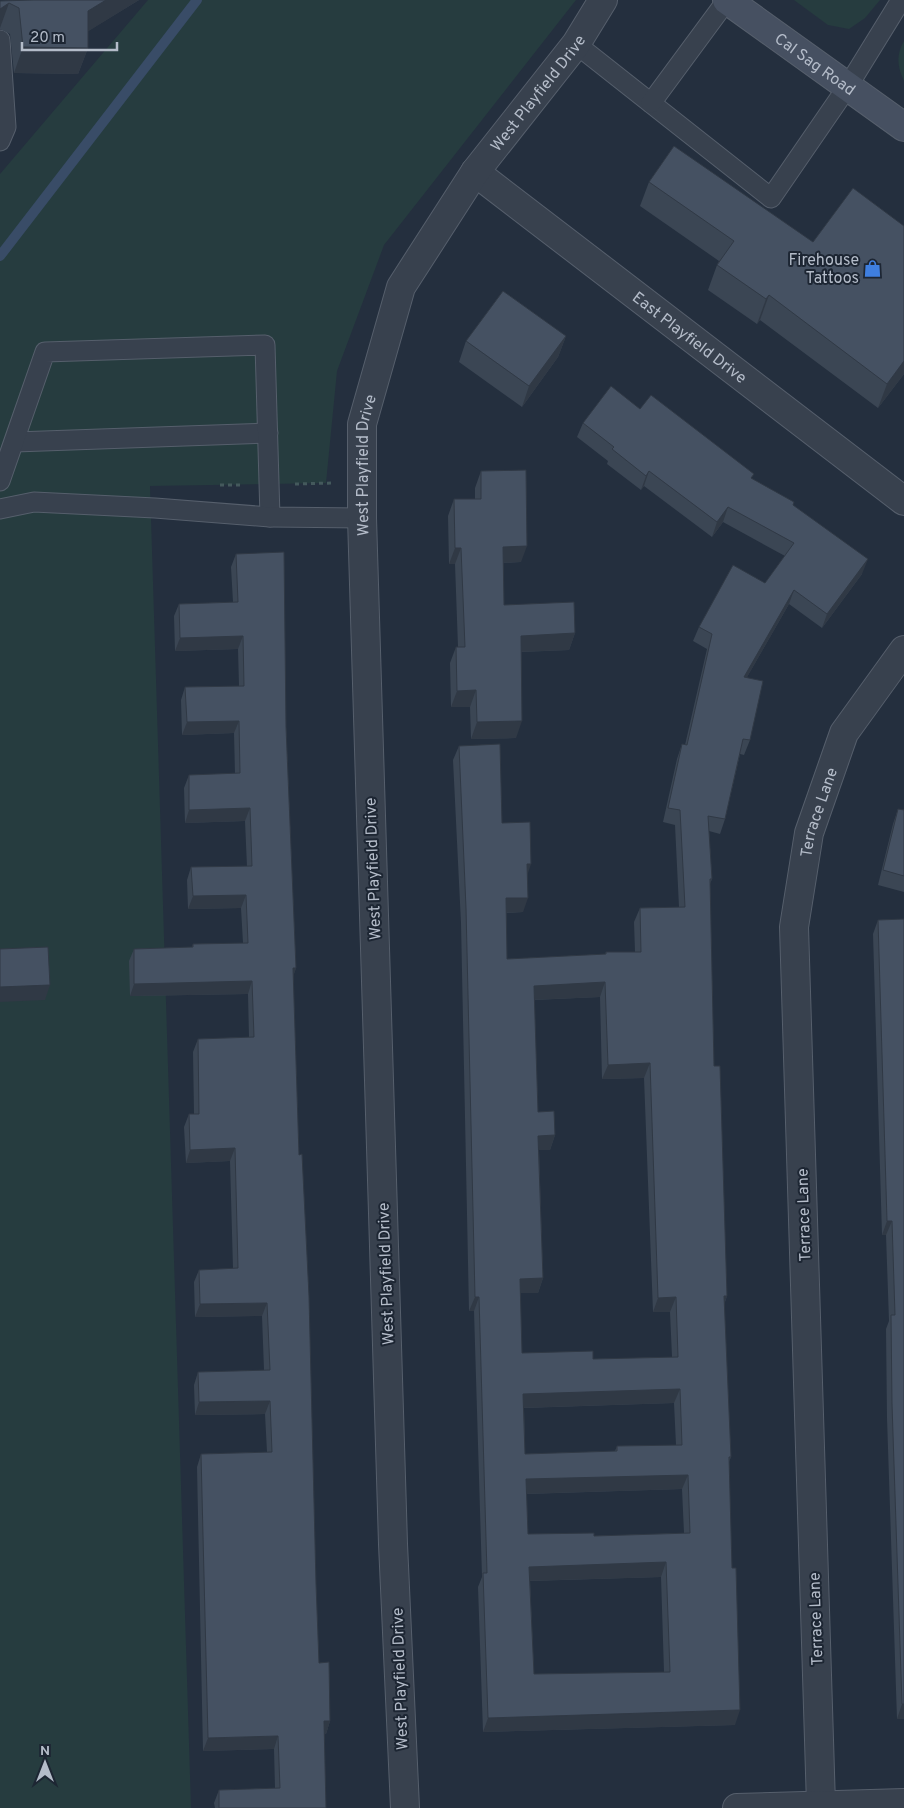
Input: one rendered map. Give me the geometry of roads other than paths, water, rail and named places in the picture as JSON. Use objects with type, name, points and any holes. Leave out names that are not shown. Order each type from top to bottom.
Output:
[{"type":"main road","name":"Cal Sag Road","points":[[727,0],[904,127]]},
{"type":"street","name":"West Playfield Drive","points":[[405,1808],[393,1544],[362,518],[362,424],[401,287],[475,172],[576,44],[603,0]]},
{"type":"street","name":"East Playfield Drive","points":[[475,172],[904,501]]},
{"type":"street","name":"Terrace Lane","points":[[821,1805],[794,927],[809,833],[844,733],[904,650]]},
{"type":"street","points":[[737,1808],[904,1802]]},
{"type":"lane","points":[[651,103],[727,0]]},
{"type":"lane","points":[[576,44],[771,198],[848,86],[901,0]]},
{"type":"lane","points":[[0,40],[6,127],[0,140]]},
{"type":"lane","points":[[0,481],[45,352],[266,345],[270,517]]},
{"type":"lane","points":[[15,442],[268,433]]},
{"type":"lane","points":[[0,509],[34,502],[155,508],[270,517],[362,518]]},
{"type":"waterway","points":[[0,256],[197,0]]},
{"type":"place","name":"Firehouse Tattoos","points":[[873,268]]}]
